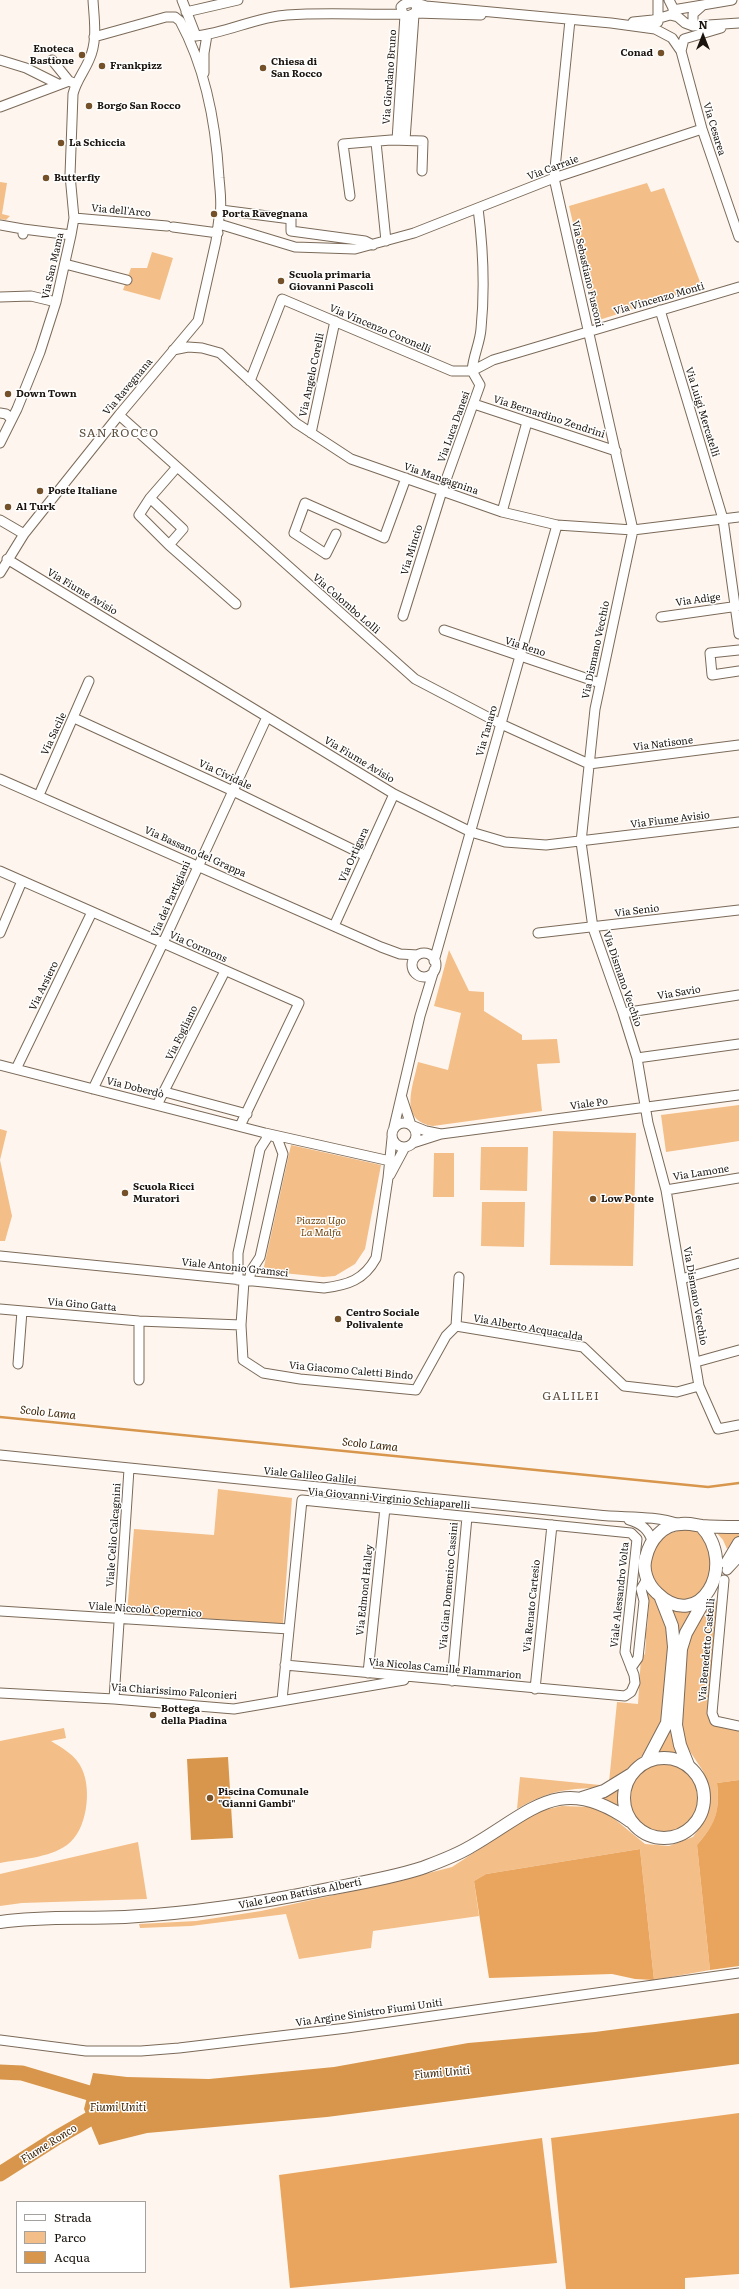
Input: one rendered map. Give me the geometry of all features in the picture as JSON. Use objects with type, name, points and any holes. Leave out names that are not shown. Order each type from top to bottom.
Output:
[{"type":"main road","points":[[704,1602],[682,1606],[662,1598],[653,1589],[647,1579],[645,1560],[652,1541],[663,1530],[679,1524],[739,1527]]},
{"type":"main road","points":[[701,1526],[712,1533],[720,1542],[725,1552],[726,1571]]},
{"type":"main road","points":[[662,1598],[672,1626],[674,1647],[667,1723],[647,1761],[630,1775],[625,1786],[623,1798],[625,1810],[630,1821],[645,1833],[663,1838],[676,1837],[687,1831],[696,1822],[702,1811],[705,1798],[703,1786],[697,1774],[688,1765],[680,1745],[676,1725],[681,1649],[686,1633],[704,1602],[716,1593],[739,1544]]},
{"type":"main road","points":[[647,1761],[668,1757],[688,1765]]},
{"type":"main road","name":"Viale Leon Battista Alberti","points":[[0,1922],[51,1917],[124,1917],[194,1912],[256,1904],[397,1875],[438,1862],[470,1847],[526,1811],[552,1801],[566,1798],[582,1798],[604,1791],[630,1775]]},
{"type":"main road","name":"Viale Leon Battista Alberti","points":[[582,1798],[616,1810],[630,1821]]},
{"type":"street","points":[[0,107],[58,84],[72,82],[89,60],[94,37],[93,0]]},
{"type":"street","points":[[182,0],[194,36],[207,35],[254,20],[287,15],[409,14],[478,16],[494,12]]},
{"type":"street","points":[[186,12],[238,0]]},
{"type":"street","points":[[658,0],[659,27],[663,32]]},
{"type":"street","points":[[669,0],[675,14],[685,23],[693,26],[735,24]]},
{"type":"street","points":[[611,23],[644,22],[703,5],[732,0]]},
{"type":"street","points":[[408,1],[426,6],[611,23],[663,32]]},
{"type":"street","points":[[408,1],[401,7],[409,14]]},
{"type":"street","points":[[408,1],[417,6],[409,14]]},
{"type":"street","points":[[693,26],[693,14],[703,5]]},
{"type":"street","name":"Via Giordano Bruno","points":[[401,140],[409,14]]},
{"type":"street","points":[[94,37],[175,17],[180,21],[189,40],[204,79]]},
{"type":"street","name":"Via Sebastiano Fusconi","points":[[570,20],[554,178],[633,530]]},
{"type":"street","points":[[681,51],[684,39],[689,36],[735,24]]},
{"type":"street","name":"Via Cesarea","points":[[663,32],[672,38],[681,51],[702,129],[739,237]]},
{"type":"street","points":[[204,79],[204,53],[207,35]]},
{"type":"street","points":[[0,60],[26,68],[58,84]]},
{"type":"street","points":[[52,60],[72,82]]},
{"type":"street","name":"Via Ravegnana","points":[[0,573],[7,559],[24,534],[119,415],[198,321],[219,224],[218,152],[204,79]]},
{"type":"street","name":"Via San Mama","points":[[0,443],[12,419],[40,352],[56,302],[72,235],[74,218],[70,175],[72,82]]},
{"type":"street","name":"Via Carraie","points":[[219,224],[295,247],[355,250],[414,233],[554,178],[702,129]]},
{"type":"street","points":[[350,196],[343,144],[401,140],[423,141],[422,171]]},
{"type":"street","points":[[376,142],[386,242]]},
{"type":"street","points":[[472,371],[472,358],[481,330],[483,244],[478,208]]},
{"type":"street","name":"Via dell'Arco","points":[[74,218],[170,227],[219,224]]},
{"type":"street","points":[[219,224],[291,219],[291,231],[364,242],[374,245]]},
{"type":"street","points":[[0,225],[23,231],[72,235]]},
{"type":"street","points":[[65,264],[127,280]]},
{"type":"street","name":"Via Vincenzo Monti","points":[[472,371],[493,360],[739,287]]},
{"type":"street","points":[[0,297],[31,296],[56,302]]},
{"type":"street","name":"Via Vincenzo Coronelli","points":[[250,381],[282,299],[452,371],[472,371]]},
{"type":"street","name":"Via Luigi Mercatelli","points":[[660,310],[723,519],[739,634]]},
{"type":"street","name":"Via Angelo Corelli","points":[[311,434],[335,321]]},
{"type":"street","name":"Via Mangagnina","points":[[173,350],[188,347],[202,348],[220,353],[296,423],[351,459],[502,512],[557,525],[633,530],[739,517]]},
{"type":"street","name":"Via Luca Danesi","points":[[442,491],[480,385],[472,371]]},
{"type":"street","name":"Via Bernardino Zendrini","points":[[474,404],[616,451]]},
{"type":"street","points":[[0,412],[6,414],[12,419]]},
{"type":"street","name":"Via Colombo Lolli","points":[[119,415],[415,679],[501,724],[589,764]]},
{"type":"street","points":[[502,512],[527,422]]},
{"type":"street","points":[[177,467],[150,498],[139,515],[169,545],[236,604]]},
{"type":"street","points":[[336,534],[326,554],[294,533],[306,503],[384,538],[406,478]]},
{"type":"street","name":"Via Mincio","points":[[403,616],[442,491]]},
{"type":"street","points":[[150,498],[183,529],[169,545]]},
{"type":"street","points":[[0,520],[24,534]]},
{"type":"street","name":"Via Tanaro","points":[[434,960],[557,525]]},
{"type":"street","name":"Via Dismano Vecchio","points":[[633,530],[595,709],[581,842],[593,928],[637,1058],[645,1108],[666,1190],[699,1386],[718,1429],[739,1425]]},
{"type":"street","name":"Via Fiume Avisio","points":[[7,559],[394,794],[471,832],[505,842],[546,845],[739,822]]},
{"type":"street","name":"Via Adige","points":[[661,617],[736,606]]},
{"type":"street","name":"Via Reno","points":[[444,630],[520,657],[600,682]]},
{"type":"street","points":[[739,650],[710,653],[712,675],[739,671]]},
{"type":"street","name":"Via Sacile","points":[[39,795],[89,681]]},
{"type":"street","name":"Via dei Partigiani","points":[[93,1089],[163,943],[267,717]]},
{"type":"street","name":"Via Cividale","points":[[74,718],[233,790],[366,856]]},
{"type":"street","name":"Via Natisone","points":[[589,764],[739,745]]},
{"type":"street","name":"Via Bassano del Grappa","points":[[0,779],[381,947],[400,954],[420,954]]},
{"type":"street","name":"Via Ortigara","points":[[334,926],[394,794]]},
{"type":"street","name":"Via Cormons","points":[[0,871],[299,1004],[247,1114]]},
{"type":"street","points":[[0,933],[22,881]]},
{"type":"street","name":"Via Senio","points":[[538,933],[593,928],[739,910]]},
{"type":"street","name":"Via Arsiero","points":[[16,1069],[92,912]]},
{"type":"street","points":[[402,1098],[416,1136],[409,1145],[399,1146],[392,1138],[395,1116],[402,1098],[424,995],[412,967],[413,960],[420,954],[433,950],[438,944]]},
{"type":"street","name":"Via Bassano del Grappa","points":[[381,947],[412,967]]},
{"type":"street","points":[[420,954],[429,955],[434,960],[434,970],[420,1016]]},
{"type":"street","name":"Via Fogliano","points":[[157,1105],[165,1092],[225,970]]},
{"type":"street","points":[[417,976],[429,976],[434,970]]},
{"type":"street","name":"Via Savio","points":[[623,1013],[739,995]]},
{"type":"street","points":[[637,1058],[739,1044]]},
{"type":"street","name":"Via Doberdò","points":[[0,1065],[265,1133]]},
{"type":"street","points":[[165,1092],[247,1114],[240,1126]]},
{"type":"street","name":"Viale Po","points":[[409,1145],[441,1134],[739,1095]]},
{"type":"street","points":[[394,1127],[400,1123],[411,1125]]},
{"type":"street","name":"Viale Po","points":[[411,1125],[426,1131],[441,1134]]},
{"type":"street","points":[[265,1133],[390,1161]]},
{"type":"street","points":[[244,1281],[238,1261],[238,1253],[262,1146],[266,1138],[265,1133]]},
{"type":"street","points":[[244,1281],[260,1257],[283,1154],[277,1138],[265,1133]]},
{"type":"street","name":"Viale Antonio Gramsci","points":[[0,1256],[324,1288],[351,1283],[361,1277],[369,1269],[377,1252],[388,1178],[392,1138]]},
{"type":"street","points":[[262,1146],[273,1143],[280,1147]]},
{"type":"street","name":"Viale Antonio Gramsci","points":[[388,1178],[409,1145]]},
{"type":"street","name":"Via Lamone","points":[[666,1190],[739,1178]]},
{"type":"street","points":[[238,1261],[247,1266],[255,1264]]},
{"type":"street","points":[[681,1279],[739,1263]]},
{"type":"street","points":[[456,1326],[459,1277]]},
{"type":"street","name":"Via Giacomo Caletti Bindo","points":[[244,1281],[241,1325],[243,1360],[263,1373],[300,1379],[416,1390],[446,1336],[456,1326]]},
{"type":"street","name":"Via Gino Gatta","points":[[0,1309],[139,1321],[241,1325]]},
{"type":"street","points":[[18,1364],[22,1311]]},
{"type":"street","points":[[139,1321],[139,1380]]},
{"type":"street","name":"Via Alberto Acquacalda","points":[[456,1326],[583,1347],[624,1386],[677,1392],[699,1386]]},
{"type":"street","points":[[696,1362],[739,1350]]},
{"type":"street","name":"Viale Galileo Galilei","points":[[0,1455],[618,1517]]},
{"type":"street","name":"Viale Celio Calcagnini","points":[[114,1699],[129,1469]]},
{"type":"street","points":[[339,1504],[340,1490]]},
{"type":"street","points":[[435,1513],[436,1499]]},
{"type":"street","name":"Via Giovanni Virginio Schiaparelli","points":[[282,1700],[302,1500],[552,1525]]},
{"type":"street","name":"Via Edmond Halley","points":[[368,1673],[385,1508]]},
{"type":"street","points":[[598,1515],[598,1530]]},
{"type":"street","name":"Via Gian Domenico Cassini","points":[[452,1681],[467,1517]]},
{"type":"street","points":[[618,1517],[669,1520],[679,1524]]},
{"type":"street","points":[[618,1517],[636,1522],[650,1534],[652,1541]]},
{"type":"street","name":"Viale Alessandro Volta","points":[[552,1525],[635,1535],[636,1538],[625,1652],[635,1683],[631,1692],[625,1696],[602,1695]]},
{"type":"street","name":"Via Renato Cartesio","points":[[534,1689],[552,1525]]},
{"type":"street","points":[[726,1571],[739,1557]]},
{"type":"street","points":[[633,1572],[637,1565],[645,1560]]},
{"type":"street","name":"Via Benedetto Castelli","points":[[726,1571],[713,1705],[715,1721],[739,1726]]},
{"type":"street","name":"Viale Alessandro Volta","points":[[631,1668],[638,1658],[644,1601],[641,1596],[641,1589],[647,1579]]},
{"type":"street","points":[[631,1596],[641,1596]]},
{"type":"street","name":"Viale Niccolò Copernico","points":[[0,1611],[289,1630]]},
{"type":"street","name":"Via Nicolas Camille Flammarion","points":[[285,1665],[602,1695]]},
{"type":"street","name":"Via Chiarissimo Falconieri","points":[[0,1693],[114,1699],[234,1709],[416,1678]]},
{"type":"street","name":"Via Argine Sinistro Fiumi Uniti","points":[[0,2040],[86,2051],[141,2051],[179,2048],[347,2028],[739,1973]]},
{"type":"green space","points":[[0,182],[7,183],[2,214],[10,216],[6,220],[0,219]]},
{"type":"green space","points":[[647,183],[651,192],[664,188],[702,287],[596,321],[569,206]]},
{"type":"green space","points":[[152,252],[173,258],[160,300],[123,290],[131,268],[147,268]]},
{"type":"green space","points":[[449,950],[469,991],[484,992],[484,1011],[522,1035],[522,1040],[557,1039],[560,1063],[537,1064],[542,1111],[433,1126],[422,1123],[415,1117],[410,1101],[418,1062],[448,1070],[461,1013],[434,1006]]},
{"type":"green space","points":[[739,1105],[739,1141],[666,1152],[661,1115]]},
{"type":"green space","points":[[0,1129],[7,1131],[0,1160]]},
{"type":"green space","name":"Low Ponte","points":[[553,1131],[636,1133],[633,1266],[550,1265]]},
{"type":"green space","name":"Piazza Ugo La Malfa","points":[[291,1145],[381,1165],[365,1249],[355,1264],[335,1276],[323,1277],[263,1271]]},
{"type":"green space","points":[[481,1147],[528,1147],[527,1191],[480,1190]]},
{"type":"green space","points":[[434,1153],[454,1153],[454,1197],[433,1197]]},
{"type":"green space","points":[[0,1160],[12,1216],[5,1241],[0,1241]]},
{"type":"green space","points":[[482,1202],[525,1202],[524,1247],[481,1246]]},
{"type":"green space","points":[[218,1489],[292,1498],[283,1624],[127,1613],[134,1529],[214,1535]]},
{"type":"green space","points":[[688,1529],[700,1532],[718,1549],[706,1594],[685,1601],[672,1599],[662,1592],[654,1582],[650,1569],[651,1555],[657,1543],[669,1534]]},
{"type":"green space","points":[[739,1530],[739,1538],[727,1549],[723,1540],[716,1532]]},
{"type":"green space","points":[[647,1588],[661,1611],[667,1630],[667,1695],[665,1713],[658,1734],[652,1744],[627,1770],[609,1782],[617,1702],[638,1704],[641,1657],[645,1654],[646,1639],[642,1636],[643,1630],[647,1628],[649,1602],[645,1598],[645,1589]]},
{"type":"green space","points":[[718,1600],[707,1715],[712,1724],[739,1730],[739,1780],[717,1783],[718,1802],[715,1817],[709,1830],[697,1845],[710,1970],[654,1980],[640,1849],[486,1874],[474,1881],[479,1916],[373,1931],[371,1948],[299,1959],[286,1914],[191,1926],[140,1928],[139,1924],[196,1921],[261,1911],[394,1882],[452,1867],[527,1818],[544,1810],[562,1806],[591,1807],[606,1812],[645,1844],[669,1846],[693,1837],[705,1820],[709,1806],[708,1785],[703,1771],[687,1747],[681,1726],[687,1639],[697,1620],[714,1602]]},
{"type":"green space","points":[[670,1607],[680,1610],[694,1610],[681,1632],[678,1632]]},
{"type":"green space","points":[[671,1727],[679,1754],[669,1752],[658,1753],[657,1751]]},
{"type":"green space","points":[[64,1728],[66,1738],[51,1741],[68,1752],[76,1760],[82,1769],[85,1778],[87,1788],[86,1810],[79,1830],[74,1839],[67,1845],[52,1853],[0,1863],[0,1741]]},
{"type":"green space","points":[[657,1763],[671,1763],[684,1769],[693,1778],[699,1791],[697,1811],[689,1823],[671,1833],[657,1833],[644,1827],[635,1818],[629,1805],[629,1791],[635,1778],[644,1769]]},
{"type":"green space","points":[[520,1777],[600,1785],[599,1787],[572,1789],[548,1795],[517,1809]]},
{"type":"green space","points":[[621,1785],[620,1810],[596,1798]]},
{"type":"green space","points":[[138,1842],[147,1899],[22,1903],[0,1906],[0,1874]]},
{"type":"shaded area","points":[[739,1780],[739,1966],[710,1970],[697,1845],[709,1830],[715,1816],[718,1801],[717,1783]]},
{"type":"shaded area","points":[[640,1849],[654,1980],[635,1979],[612,1974],[489,1978],[474,1881],[486,1874]]},
{"type":"shaded area","points":[[739,2113],[739,2274],[685,2278],[685,2289],[566,2289],[551,2138]]},
{"type":"shaded area","points":[[542,2138],[557,2263],[290,2288],[279,2175]]},
{"type":"water","name":"Piscina Comunale \"Gianni Gambi\"","points":[[228,1757],[233,1838],[191,1840],[187,1759]]},
{"type":"water","name":"Fiumi Uniti","points":[[739,2013],[739,2064],[327,2117],[147,2133],[99,2145],[84,2109],[93,2073],[127,2077],[209,2079],[334,2067],[468,2043],[595,2032]]},
{"type":"waterway","name":"Scolo Lama","points":[[0,1417],[708,1487],[739,1483]]},
{"type":"waterway","points":[[0,2072],[22,2073],[106,2098]]},
{"type":"waterway","name":"Fiume Ronco","points":[[0,2174],[58,2137],[105,2110]]},
{"type":"place","name":"Conad","points":[[661,53]]},
{"type":"place","name":"Enoteca Bastione","points":[[82,55]]},
{"type":"place","name":"Frankpizz","points":[[102,66]]},
{"type":"place","name":"Chiesa di San Rocco","points":[[263,68]]},
{"type":"place","name":"Borgo San Rocco","points":[[89,106]]},
{"type":"place","name":"La Schiccia","points":[[61,143]]},
{"type":"place","name":"Butterfly","points":[[46,178]]},
{"type":"place","name":"Porta Ravegnana","points":[[214,214]]},
{"type":"place","name":"Scuola primaria Giovanni Pascoli","points":[[281,281]]},
{"type":"place","name":"Down Town","points":[[8,394]]},
{"type":"place","name":"Poste Italiane","points":[[40,491]]},
{"type":"place","name":"Al Turk","points":[[8,507]]},
{"type":"place","name":"Scuola Ricci Muratori","points":[[125,1193]]},
{"type":"place","name":"Low Ponte","points":[[593,1199]]},
{"type":"place","name":"Centro Sociale Polivalente","points":[[338,1319]]},
{"type":"place","name":"Bottega della Piadina","points":[[153,1715]]},
{"type":"place","name":"Piscina Comunale \"Gianni Gambi\"","points":[[210,1798]]},
{"type":"district","name":"SAN ROCCO","points":[[119,433]]},
{"type":"district","name":"GALILEI","points":[[571,1396]]}]
